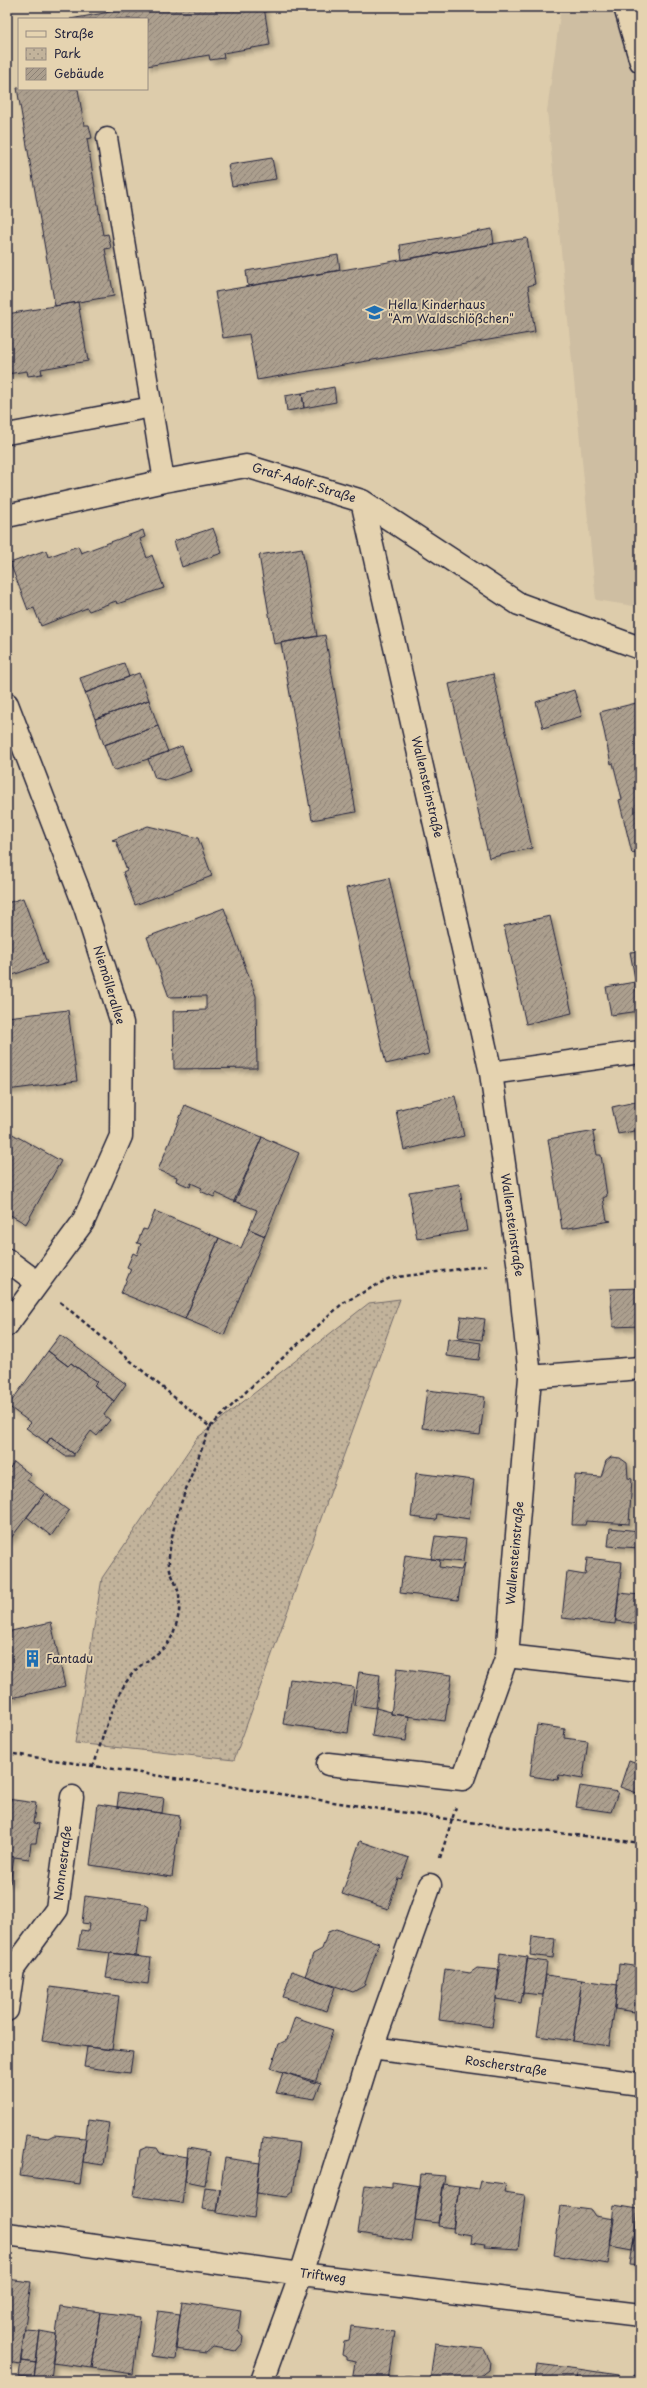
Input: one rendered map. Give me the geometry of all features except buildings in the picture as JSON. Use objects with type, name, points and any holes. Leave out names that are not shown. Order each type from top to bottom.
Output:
[{"type":"street","name":"Graf-Adolf-Straße","points":[[7,516],[164,481],[246,466],[362,500],[519,604],[640,648]]},
{"type":"street","name":"Wallensteinstraße","points":[[362,500],[491,1074],[518,1262],[530,1377],[507,1656],[463,1779]]},
{"type":"street","name":"Niemöllerallee","points":[[7,704],[85,907],[122,1023],[121,1136],[83,1222],[7,1325]]},
{"type":"street","points":[[491,1074],[640,1052]]},
{"type":"street","points":[[7,1260],[38,1283]]},
{"type":"street","points":[[530,1377],[640,1368]]},
{"type":"street","points":[[507,1656],[640,1671]]},
{"type":"street","points":[[328,1764],[463,1779]]},
{"type":"street","name":"Nonnestraße","points":[[7,2010],[13,1970],[58,1909],[72,1797]]},
{"type":"street","points":[[262,2381],[301,2274],[372,2048],[430,1885]]},
{"type":"street","name":"Roscherstraße","points":[[372,2048],[640,2084]]},
{"type":"street","name":"Triftweg","points":[[7,2234],[301,2274],[640,2315]]},
{"type":"lane","points":[[624,7],[640,62]]},
{"type":"lane","points":[[107,138],[164,481]]},
{"type":"lane","points":[[7,434],[152,408]]},
{"type":"path","points":[[94,1766],[112,1710],[132,1673],[166,1648],[174,1632],[180,1611],[179,1594],[168,1560],[171,1539],[210,1427],[253,1385],[343,1303],[390,1278],[518,1262]]},
{"type":"path","points":[[38,1283],[210,1427]]},
{"type":"path","points":[[7,1753],[453,1820],[640,1843]]},
{"type":"path","points":[[430,1885],[453,1820],[463,1779]]},
{"type":"shaded area","points":[[561,7],[640,7],[640,607],[596,600],[547,111]]},
{"type":"green space","points":[[400,1299],[234,1760],[75,1743],[102,1578],[197,1438],[369,1303]]},
{"type":"place","name":"Hella Kinderhaus \"Am Waldschlößchen\"","points":[[375,312]]},
{"type":"place","name":"Fantadu","points":[[33,1659]]}]
